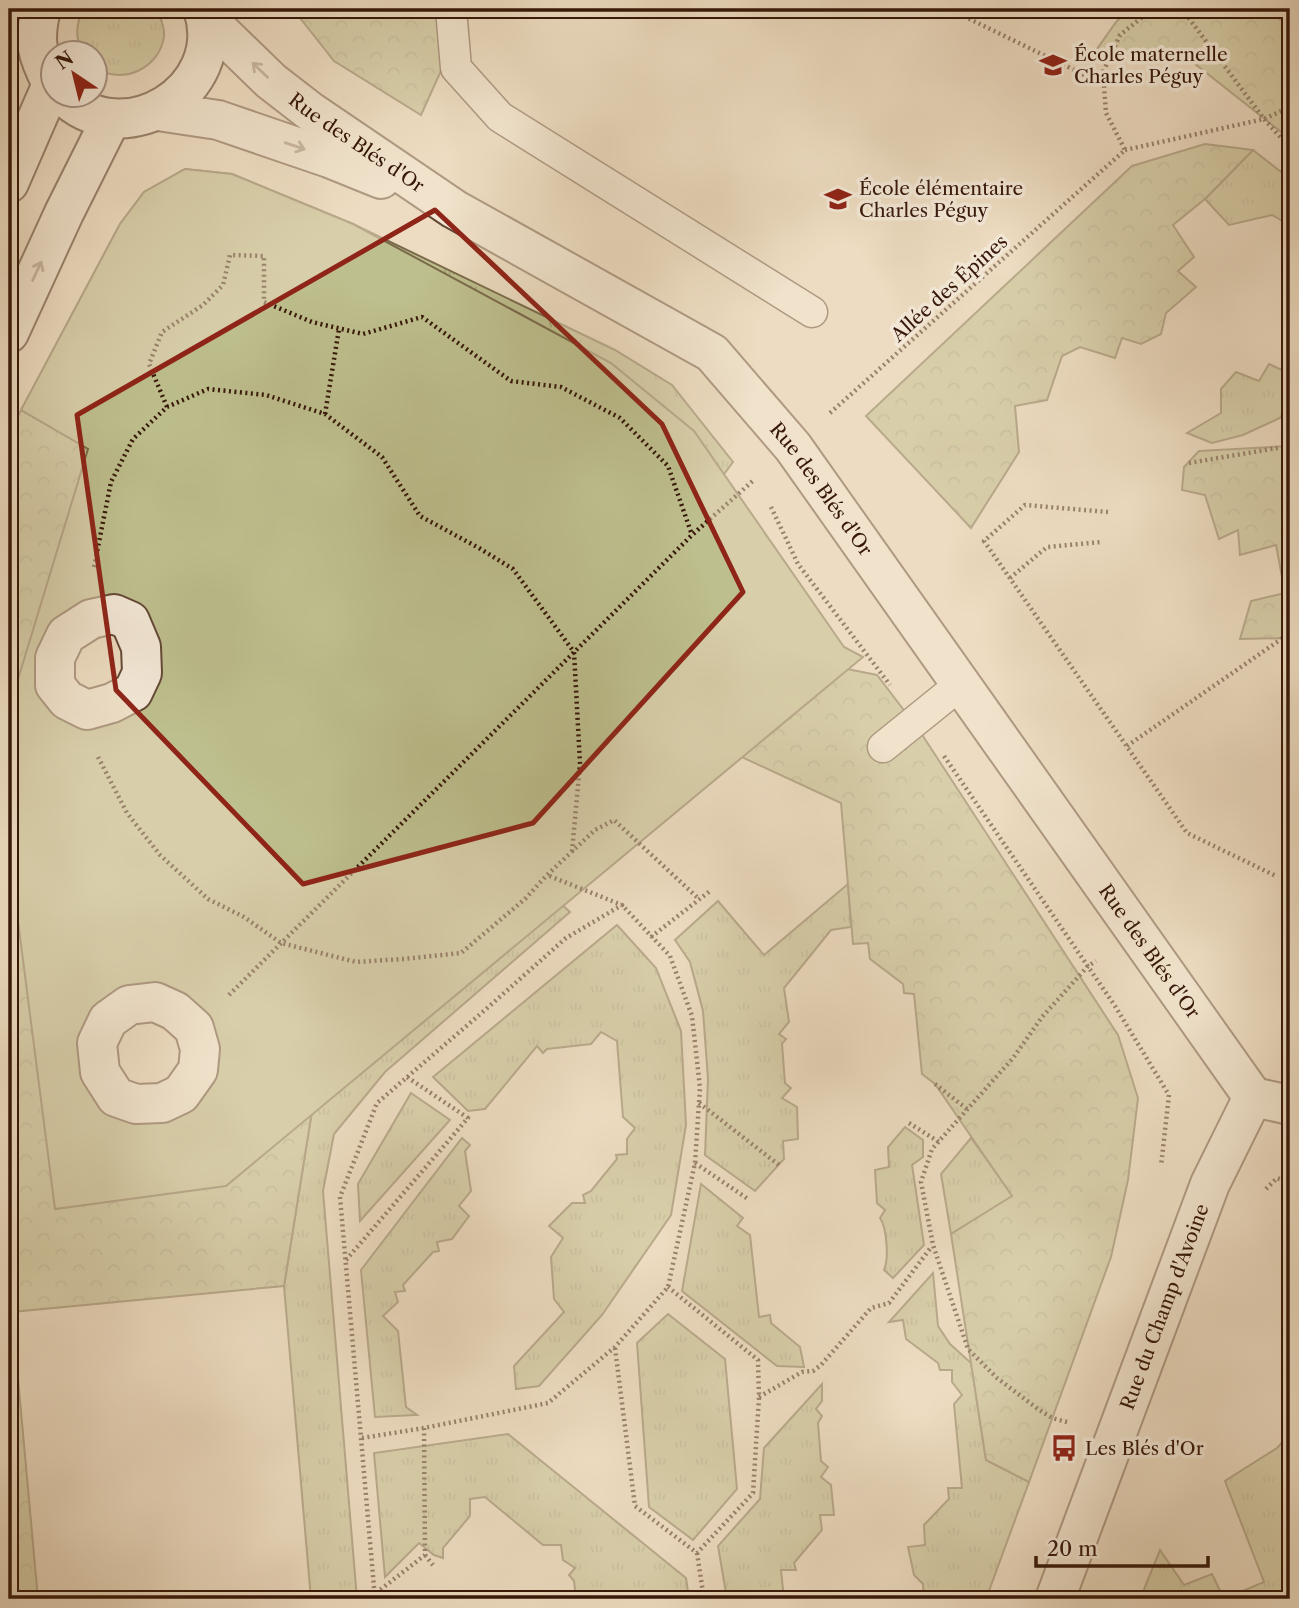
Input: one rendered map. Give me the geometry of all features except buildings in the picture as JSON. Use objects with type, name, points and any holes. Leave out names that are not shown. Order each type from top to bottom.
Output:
[{"type":"street","points":[[38,48],[36,29],[41,9]]},
{"type":"street","points":[[80,108],[111,119],[136,118],[158,111],[181,95],[198,72],[206,46],[205,14]]},
{"type":"street","name":"Rue des Blés d'Or","points":[[205,14],[271,81],[322,120],[454,209],[712,353],[793,447],[1253,1097]]},
{"type":"street","points":[[9,183],[42,108]]},
{"type":"street","points":[[158,111],[218,120],[329,158],[454,209]]},
{"type":"street","points":[[9,333],[111,119]]},
{"type":"street","points":[[1253,1097],[1290,1105]]},
{"type":"street","name":"Rue du Champ d'Avoine","points":[[1055,1599],[1210,1184],[1253,1097]]},
{"type":"lane","points":[[452,9],[456,68],[500,117],[812,312]]},
{"type":"lane","points":[[883,747],[961,684]]},
{"type":"path","points":[[949,9],[1104,84]]},
{"type":"path","points":[[1155,9],[1120,35],[1103,72],[1107,113],[1125,150],[1264,119],[1290,107]]},
{"type":"path","points":[[1182,9],[1264,119],[1290,148]]},
{"type":"path","name":"Allée des Épines","points":[[793,447],[1125,150]]},
{"type":"path","points":[[167,407],[149,364],[162,332],[203,305],[223,285],[230,255],[264,256],[264,302],[312,322],[363,334],[422,317],[511,381],[561,387],[620,418],[668,466],[692,535]]},
{"type":"path","points":[[325,414],[339,328]]},
{"type":"path","points":[[92,619],[95,562],[111,482],[133,439],[167,407],[208,389],[265,395],[325,414],[382,457],[420,516],[513,569],[575,652],[580,764],[572,852]]},
{"type":"path","points":[[1283,447],[1290,430]]},
{"type":"path","points":[[1283,447],[1290,456]]},
{"type":"path","points":[[1189,463],[1283,447]]},
{"type":"path","points":[[194,1028],[692,535],[756,477],[762,489]]},
{"type":"path","points":[[768,502],[798,564],[939,749],[1115,1006],[1169,1095],[1160,1175]]},
{"type":"path","points":[[1108,512],[1025,505],[984,541],[1187,833],[1276,876]]},
{"type":"path","points":[[1010,578],[1047,547],[1101,542]]},
{"type":"path","points":[[1127,746],[1290,633]]},
{"type":"path","points":[[98,756],[127,813],[160,855],[208,899],[244,918],[281,943],[356,962],[461,953],[525,899],[594,830],[614,820],[699,899]]},
{"type":"path","points":[[362,1438],[548,1404],[615,1348],[668,1287],[695,1163],[700,1088],[692,1016],[670,956],[622,905],[547,875]]},
{"type":"path","points":[[651,937],[710,891]]},
{"type":"path","points":[[375,1597],[340,1197],[377,1103],[566,939],[622,905]]},
{"type":"path","points":[[1067,1422],[1052,1418],[1038,1409],[997,1378],[968,1349],[933,1245],[921,1182],[932,1149],[1013,1058],[1042,1017],[1088,966],[1138,934]]},
{"type":"path","points":[[346,1260],[468,1118],[407,1077]]},
{"type":"path","points":[[934,1084],[967,1109]]},
{"type":"path","points":[[699,1103],[779,1165]]},
{"type":"path","points":[[909,1123],[939,1142]]},
{"type":"path","points":[[695,1163],[748,1199]]},
{"type":"path","points":[[759,1397],[802,1372],[813,1371],[821,1365],[872,1308],[889,1303],[933,1245]]},
{"type":"path","points":[[668,1287],[758,1360],[759,1397],[753,1493],[697,1553]]},
{"type":"path","points":[[615,1348],[635,1506],[697,1553],[704,1599]]},
{"type":"path","points":[[424,1428],[425,1555],[433,1565]]},
{"type":"path","points":[[375,1597],[425,1555]]},
{"type":"path","points":[[1000,1599],[1005,1587]]},
{"type":"highlighted area","points":[[435,210],[662,424],[743,592],[533,823],[303,884],[116,690],[77,415]]},
{"type":"green space","points":[[83,9],[157,9],[164,33],[161,48],[147,65],[138,71],[116,75],[108,73],[108,38],[78,38]]},
{"type":"green space","points":[[293,9],[469,9],[421,115],[334,61]]},
{"type":"green space","points":[[1130,9],[1282,9],[1279,19],[1290,24],[1290,139],[1190,60],[1097,49],[1116,22]]},
{"type":"green space","points":[[1205,144],[1253,150],[1205,199],[1173,225],[1194,257],[1178,271],[1196,287],[1166,313],[1161,334],[1141,344],[1122,338],[1115,358],[1080,347],[1062,356],[1047,400],[1015,406],[1019,452],[971,528],[866,416],[1132,166]]},
{"type":"green space","points":[[1253,150],[1290,179],[1290,225],[1272,215],[1229,225],[1205,199]]},
{"type":"green space","points":[[185,169],[232,174],[353,224],[289,304],[66,635],[79,999],[116,1097],[315,1092],[284,1286],[12,1312],[38,1599],[9,1599],[9,433],[120,224],[144,192]]},
{"type":"green space","points":[[185,169],[232,174],[353,224],[611,363],[694,431],[844,647],[863,657],[226,1186],[55,1209],[9,851],[9,709],[88,449],[21,410],[120,224],[144,192]],"holes":[[[91,619],[141,647],[112,703],[55,686]],[[175,1011],[198,1070],[136,1104],[97,1043],[108,1020]]]},
{"type":"green space","points":[[353,224],[615,350],[672,385],[733,462],[724,474],[289,304]]},
{"type":"green space","points":[[1269,364],[1290,374],[1290,402],[1280,418],[1243,435],[1212,443],[1187,433],[1221,413],[1221,389],[1236,372],[1259,381]]},
{"type":"green space","points":[[1290,446],[1290,638],[1240,639],[1251,601],[1285,593],[1276,545],[1240,555],[1238,530],[1219,539],[1205,495],[1182,490],[1184,467],[1199,451]]},
{"type":"green space","points":[[837,667],[877,675],[919,730],[1118,1035],[1138,1098],[1128,1180],[1111,1257],[1029,1482],[986,1460],[951,1234],[1012,1196],[935,1084],[922,1074],[914,994],[904,993],[903,984],[870,959],[868,943],[853,944],[841,803],[733,753]]},
{"type":"green space","points":[[848,884],[851,927],[831,930],[784,988],[789,1022],[779,1034],[786,1039],[782,1044],[785,1083],[791,1088],[782,1098],[797,1107],[798,1139],[783,1141],[784,1159],[755,1191],[705,1155],[708,1079],[703,1011],[690,962],[675,940],[718,901],[764,955]]},
{"type":"green space","points":[[543,888],[570,912],[385,1072],[334,1134],[323,1191],[357,1599],[311,1599],[284,1286],[315,1093]]},
{"type":"green space","points":[[617,925],[656,968],[681,1031],[686,1125],[671,1215],[602,1315],[539,1386],[516,1389],[514,1366],[564,1312],[554,1299],[551,1257],[563,1238],[549,1226],[572,1203],[585,1203],[583,1195],[591,1191],[617,1159],[616,1155],[627,1154],[627,1139],[635,1128],[623,1117],[617,1041],[601,1032],[591,1044],[547,1049],[543,1053],[537,1046],[485,1109],[468,1111],[433,1077]]},
{"type":"green space","points":[[411,1093],[450,1120],[360,1221],[358,1184]]},
{"type":"green space","points":[[905,1127],[923,1140],[923,1157],[912,1165],[924,1245],[893,1278],[884,1270],[886,1244],[880,1218],[885,1210],[877,1203],[875,1170],[889,1167],[888,1147]]},
{"type":"green space","points":[[462,1138],[470,1145],[465,1151],[471,1191],[459,1206],[469,1216],[452,1239],[437,1242],[439,1251],[433,1252],[403,1285],[405,1291],[395,1292],[398,1302],[383,1316],[398,1331],[406,1407],[417,1415],[375,1417],[361,1270]]},
{"type":"green space","points":[[971,1138],[1013,1196],[951,1234],[941,1174]]},
{"type":"green space","points":[[701,1184],[743,1218],[737,1226],[750,1235],[759,1317],[770,1315],[771,1323],[800,1347],[804,1367],[777,1366],[682,1291]]},
{"type":"green space","points":[[933,1273],[938,1326],[950,1344],[971,1363],[986,1460],[1029,1482],[986,1599],[924,1599],[923,1584],[914,1575],[908,1547],[925,1545],[924,1525],[949,1499],[948,1488],[962,1488],[954,1404],[962,1395],[952,1382],[952,1370],[940,1370],[938,1363],[906,1339],[903,1320],[889,1322]]},
{"type":"green space","points":[[668,1314],[725,1359],[737,1489],[693,1540],[649,1507],[637,1343]]},
{"type":"green space","points":[[822,1384],[822,1401],[816,1409],[822,1416],[818,1423],[821,1461],[828,1467],[821,1477],[831,1485],[834,1515],[820,1515],[822,1530],[794,1563],[796,1570],[781,1570],[784,1599],[727,1599],[718,1546],[760,1499],[764,1448]]},
{"type":"green space","points":[[508,1434],[686,1578],[689,1599],[576,1599],[574,1581],[569,1575],[575,1568],[563,1560],[561,1545],[543,1545],[485,1497],[470,1499],[470,1516],[443,1548],[443,1558],[434,1555],[419,1543],[385,1577],[374,1453]]},
{"type":"green space","points":[[1290,1434],[1290,1599],[1224,1599],[1264,1582],[1225,1481],[1277,1448]]},
{"type":"green space","points":[[1160,1550],[1184,1585],[1212,1574],[1224,1599],[1140,1599]]},
{"type":"place","name":"École maternelle Charles Péguy","points":[[1053,65]]},
{"type":"place","name":"École élémentaire Charles Péguy","points":[[838,199]]},
{"type":"place","name":"Les Blés d'Or","points":[[1064,1448]]}]
